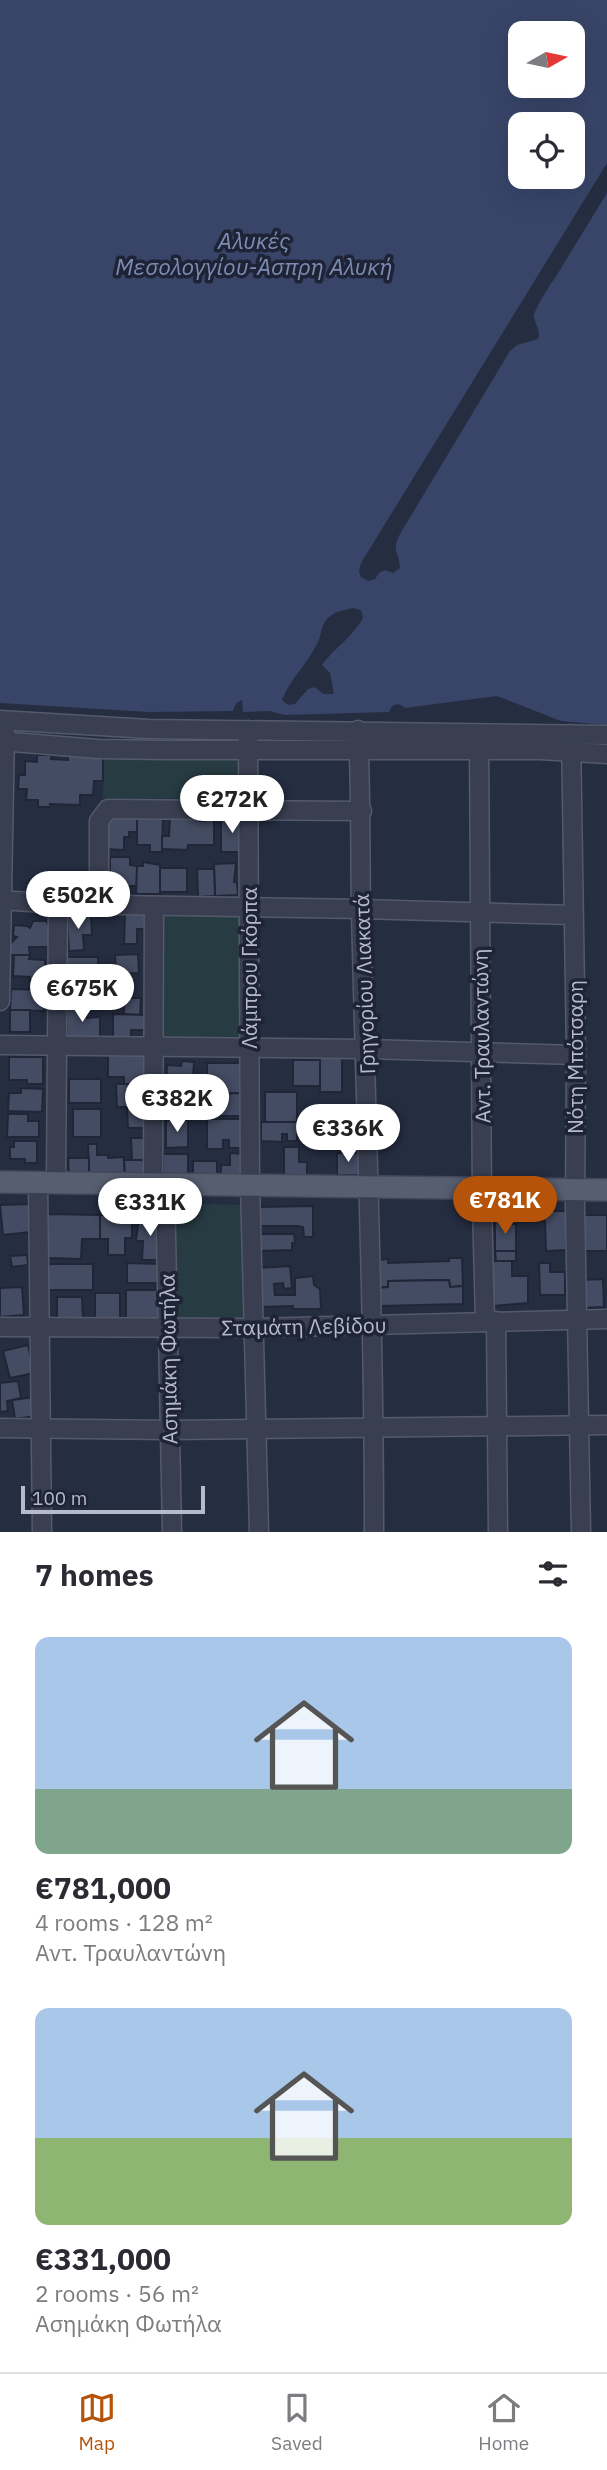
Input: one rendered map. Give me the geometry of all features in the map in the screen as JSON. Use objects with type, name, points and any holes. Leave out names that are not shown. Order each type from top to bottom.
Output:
[{"type":"main road","points":[[0,1182],[607,1190]]},
{"type":"street","points":[[0,1001],[2,720],[136,728],[478,732],[571,743],[607,754]]},
{"type":"street","name":"Λάμπρου Γκόρπα","points":[[248,730],[250,1186],[259,1532]]},
{"type":"street","name":"Γρηγορίου Λιακατά","points":[[358,730],[362,811],[361,909],[372,1325],[374,1532]]},
{"type":"street","name":"Αντ. Τραυλαντώνη","points":[[478,732],[482,1188],[497,1427],[498,1532]]},
{"type":"street","points":[[2,741],[97,749],[479,750],[571,743],[607,735]]},
{"type":"street","name":"Νότη Μπότσαρη","points":[[571,743],[581,1532]]},
{"type":"street","points":[[99,905],[99,821],[108,809],[362,811]]},
{"type":"street","points":[[1,900],[58,904],[573,915]]},
{"type":"street","points":[[42,1532],[40,1327],[57,1046],[58,904]]},
{"type":"street","name":"Ασημάκη Φωτήλα","points":[[154,905],[154,1047],[167,1328],[172,1532]]},
{"type":"street","points":[[0,1045],[366,1049],[576,1055]]},
{"type":"street","name":"Σταμάτη Λεβίδου","points":[[0,1327],[254,1328],[607,1319]]},
{"type":"street","points":[[0,1428],[374,1429],[607,1425]]},
{"type":"shaded area","points":[[104,755],[238,756],[239,799],[103,798]]},
{"type":"shaded area","points":[[162,913],[242,914],[242,1042],[161,1040]]},
{"type":"shaded area","points":[[169,1203],[246,1205],[249,1320],[171,1321]]},
{"type":"water","name":"Αλυκές Μεσολογγίου-Άσπρη Αλυκή","points":[[0,0],[607,0],[607,163],[361,563],[359,571],[361,577],[368,581],[375,579],[385,570],[393,573],[400,568],[396,548],[400,534],[510,351],[517,345],[538,339],[534,317],[536,309],[607,193],[607,725],[561,721],[497,696],[406,708],[398,704],[392,706],[389,712],[285,715],[269,711],[243,712],[242,700],[236,703],[233,711],[149,712],[0,703]],"holes":[[[353,608],[361,610],[363,618],[322,665],[330,673],[334,694],[323,694],[315,687],[308,689],[295,704],[288,705],[282,700],[285,692],[319,641],[325,621],[340,611]]]},
{"type":"building","points":[[37,755],[52,755],[51,759],[68,760],[68,755],[103,756],[103,781],[94,781],[93,795],[80,795],[80,805],[50,804],[50,807],[38,807],[38,800],[26,800],[27,789],[18,789],[19,775],[25,775],[25,761],[37,762]]},
{"type":"building","points":[[106,816],[137,817],[137,832],[129,832],[129,837],[124,837],[124,850],[105,849]]},
{"type":"building","points":[[137,817],[163,818],[162,852],[150,852],[150,845],[137,845]]},
{"type":"building","points":[[170,818],[200,818],[200,821],[205,821],[206,818],[214,818],[214,845],[188,845],[187,850],[162,849],[162,836],[169,836]]},
{"type":"building","points":[[221,818],[244,818],[244,852],[221,852]]},
{"type":"building","points":[[110,857],[130,857],[130,865],[137,866],[137,886],[110,886]]},
{"type":"building","points":[[143,862],[160,865],[160,894],[136,894],[137,866],[143,866]]},
{"type":"building","points":[[236,863],[234,882],[237,882],[238,895],[215,896],[214,864]]},
{"type":"building","points":[[160,868],[187,868],[187,892],[160,892]]},
{"type":"building","points":[[197,869],[214,869],[215,896],[198,897]]},
{"type":"building","points":[[125,913],[146,913],[146,929],[137,929],[137,944],[124,944]]},
{"type":"building","points":[[91,915],[92,935],[83,935],[84,950],[69,951],[67,916]]},
{"type":"building","points":[[33,921],[46,921],[50,927],[50,947],[29,947],[30,955],[10,955],[10,944],[17,937],[13,936],[14,925],[30,928]]},
{"type":"building","points":[[138,954],[139,973],[116,974],[115,955]]},
{"type":"building","points":[[14,955],[30,955],[29,959],[45,960],[45,984],[30,984],[30,977],[13,976]]},
{"type":"building","points":[[65,957],[98,957],[98,972],[65,972]]},
{"type":"building","points":[[93,978],[94,1004],[68,1005],[68,979]]},
{"type":"building","points":[[11,989],[45,990],[44,1011],[10,1010]]},
{"type":"building","points":[[124,998],[141,998],[140,1015],[124,1014]]},
{"type":"building","points":[[67,1008],[87,1008],[87,1018],[100,1017],[100,1037],[67,1037]]},
{"type":"building","points":[[10,1010],[30,1010],[30,1032],[10,1032]]},
{"type":"building","points":[[113,1014],[145,1015],[145,1030],[131,1030],[131,1039],[113,1038]]},
{"type":"building","points":[[108,1052],[147,1052],[147,1084],[124,1084],[124,1077],[108,1077]]},
{"type":"building","points":[[320,1054],[342,1055],[342,1092],[320,1092]]},
{"type":"building","points":[[9,1057],[43,1057],[43,1084],[27,1084],[27,1080],[9,1080]]},
{"type":"building","points":[[293,1060],[320,1060],[320,1086],[293,1086]]},
{"type":"building","points":[[182,1061],[194,1062],[193,1078],[200,1078],[199,1088],[195,1088],[195,1093],[166,1092],[167,1065],[181,1066]]},
{"type":"building","points":[[207,1063],[245,1063],[245,1093],[207,1094]]},
{"type":"building","points":[[69,1079],[101,1079],[101,1103],[69,1103]]},
{"type":"building","points":[[116,1084],[147,1084],[147,1107],[117,1107]]},
{"type":"building","points":[[21,1088],[43,1089],[42,1112],[8,1111],[9,1093],[21,1093]]},
{"type":"building","points":[[265,1092],[297,1092],[297,1122],[265,1122]]},
{"type":"building","points":[[245,1093],[245,1116],[208,1116],[207,1094]]},
{"type":"building","points":[[127,1107],[147,1107],[148,1128],[128,1128]]},
{"type":"building","points":[[73,1109],[101,1109],[101,1137],[73,1137]]},
{"type":"building","points":[[8,1114],[28,1114],[28,1121],[39,1121],[39,1137],[7,1137]]},
{"type":"building","points":[[333,1117],[357,1119],[356,1141],[331,1139]]},
{"type":"building","points":[[207,1119],[246,1119],[241,1148],[229,1148],[229,1140],[223,1140],[223,1149],[207,1149]]},
{"type":"building","points":[[166,1120],[188,1120],[188,1147],[166,1148]]},
{"type":"building","points":[[261,1122],[297,1122],[297,1127],[304,1127],[304,1135],[297,1135],[297,1141],[287,1141],[287,1134],[282,1134],[282,1142],[261,1141]]},
{"type":"building","points":[[131,1138],[148,1138],[149,1160],[132,1160]]},
{"type":"building","points":[[14,1141],[37,1141],[37,1163],[25,1163],[25,1159],[10,1159],[10,1147],[14,1147]]},
{"type":"building","points":[[88,1144],[97,1144],[97,1155],[108,1155],[108,1158],[124,1157],[125,1180],[89,1176]]},
{"type":"building","points":[[284,1147],[299,1147],[299,1162],[307,1162],[307,1181],[284,1181]]},
{"type":"building","points":[[230,1153],[244,1154],[244,1180],[221,1180],[221,1165],[230,1165]]},
{"type":"building","points":[[337,1153],[360,1153],[360,1175],[337,1175]]},
{"type":"building","points":[[163,1154],[188,1154],[188,1183],[163,1183]]},
{"type":"building","points":[[68,1158],[89,1158],[89,1176],[69,1177]]},
{"type":"building","points":[[124,1160],[149,1160],[149,1174],[125,1175]]},
{"type":"building","points":[[193,1161],[217,1161],[217,1182],[193,1182]]},
{"type":"building","points":[[29,1204],[30,1232],[3,1235],[0,1205]]},
{"type":"building","points":[[313,1206],[313,1237],[304,1237],[303,1227],[259,1226],[258,1207]]},
{"type":"building","points":[[542,1211],[566,1211],[566,1250],[546,1251]]},
{"type":"building","points":[[47,1214],[100,1215],[100,1239],[82,1239],[81,1259],[47,1258]]},
{"type":"building","points":[[100,1215],[132,1215],[132,1238],[125,1238],[125,1255],[108,1255],[108,1239],[100,1239]]},
{"type":"building","points":[[579,1215],[607,1215],[607,1251],[579,1251]]},
{"type":"building","points":[[139,1216],[151,1216],[151,1221],[162,1222],[161,1260],[142,1260],[143,1241],[136,1241]]},
{"type":"building","points":[[495,1220],[509,1220],[509,1224],[516,1224],[516,1251],[495,1251]]},
{"type":"building","points":[[258,1234],[294,1234],[295,1243],[292,1243],[292,1250],[258,1251]]},
{"type":"building","points":[[495,1251],[516,1251],[516,1261],[496,1261]]},
{"type":"building","points":[[27,1255],[28,1265],[12,1267],[10,1256]]},
{"type":"building","points":[[449,1258],[462,1258],[463,1286],[450,1287],[449,1280],[388,1281],[388,1287],[377,1288],[377,1260],[388,1259],[388,1263],[449,1261]]},
{"type":"building","points":[[492,1261],[512,1261],[512,1276],[528,1276],[528,1303],[492,1306]]},
{"type":"building","points":[[127,1263],[162,1264],[161,1283],[127,1283]]},
{"type":"building","points":[[539,1263],[550,1263],[550,1272],[565,1272],[565,1295],[540,1295]]},
{"type":"building","points":[[48,1264],[93,1264],[93,1290],[48,1290]]},
{"type":"building","points":[[290,1266],[292,1288],[284,1289],[283,1283],[274,1284],[275,1295],[295,1295],[295,1278],[313,1276],[314,1285],[320,1289],[321,1309],[259,1307],[258,1268]]},
{"type":"building","points":[[603,1279],[604,1307],[581,1308],[580,1280]]},
{"type":"building","points":[[449,1280],[450,1287],[463,1286],[463,1304],[378,1306],[377,1288],[388,1287],[388,1281]]},
{"type":"building","points":[[22,1287],[24,1315],[0,1317],[0,1288]]},
{"type":"building","points":[[126,1290],[164,1290],[163,1319],[126,1318]]},
{"type":"building","points":[[95,1293],[120,1293],[120,1319],[95,1318]]},
{"type":"building","points":[[57,1297],[82,1297],[83,1319],[57,1319]]},
{"type":"building","points":[[28,1345],[34,1373],[10,1378],[3,1351]]},
{"type":"building","points":[[18,1381],[21,1398],[7,1401],[8,1411],[0,1412],[0,1383]]},
{"type":"building","points":[[35,1397],[37,1416],[15,1419],[12,1400]]}]
